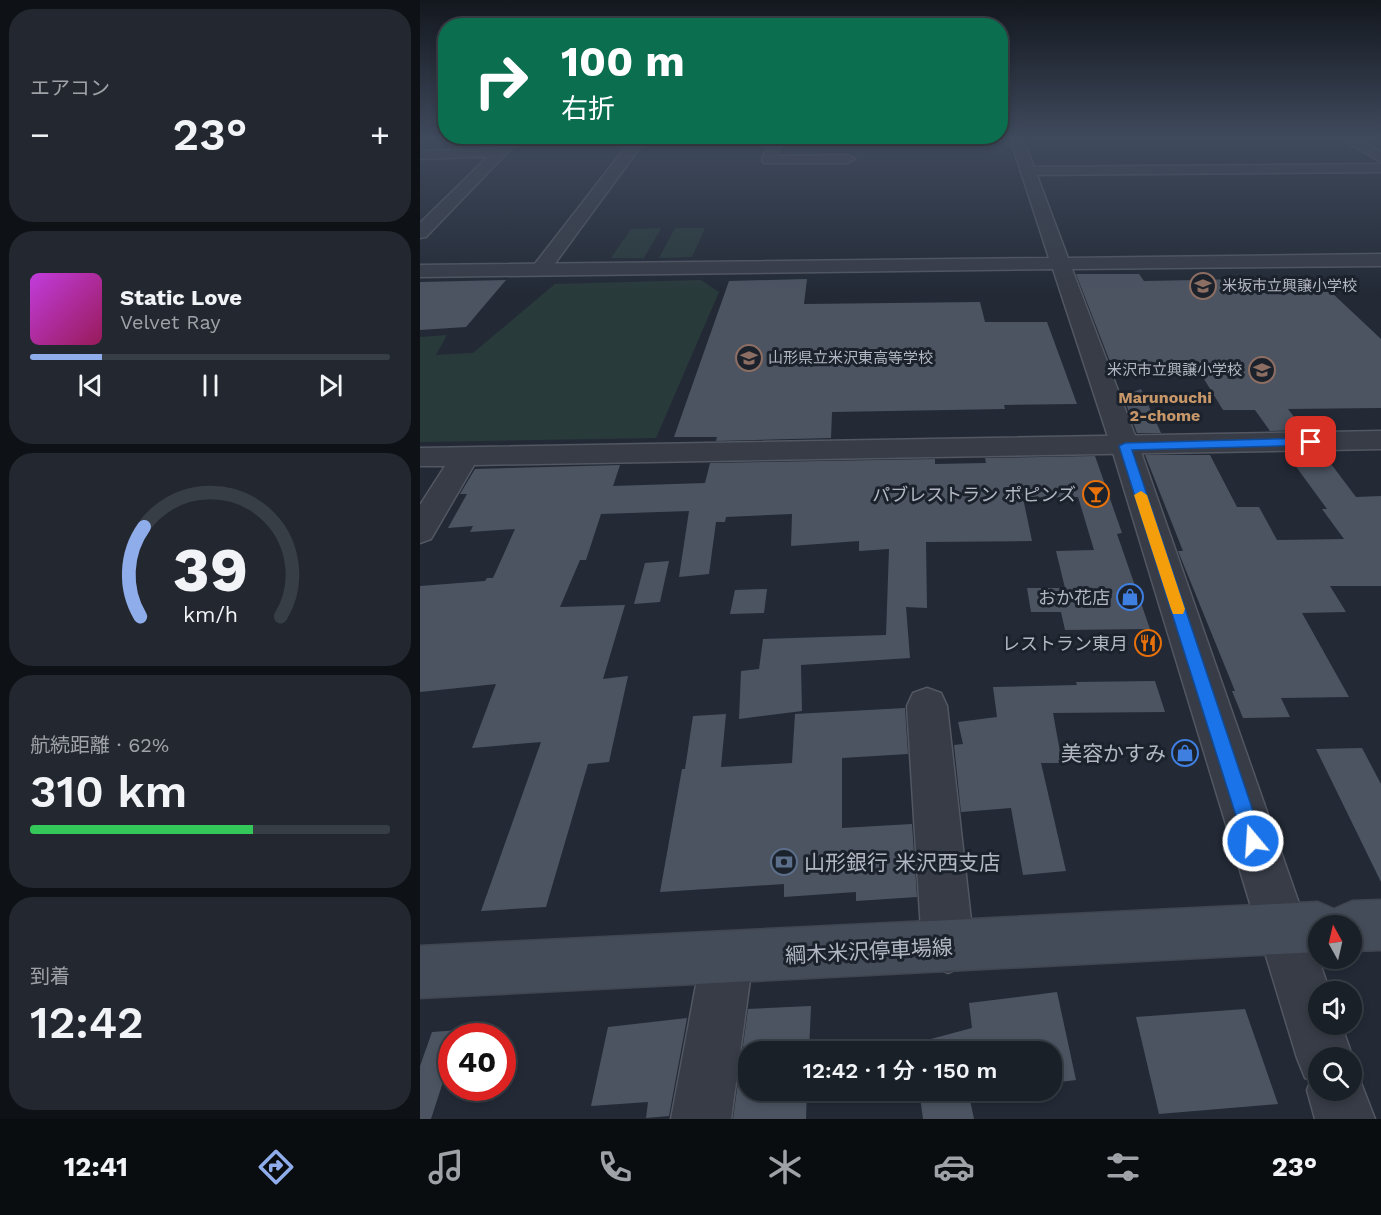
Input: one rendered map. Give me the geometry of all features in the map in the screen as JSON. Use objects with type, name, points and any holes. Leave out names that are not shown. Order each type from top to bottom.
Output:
[{"type":"main road","points":[[1362,926],[1381,925]]},
{"type":"main road","name":"綱木米沢停車場線","points":[[420,972],[1300,928]]},
{"type":"street","points":[[420,233],[461,190]]},
{"type":"street","points":[[541,269],[600,190]]},
{"type":"street","points":[[1034,190],[1300,928],[1323,1047]]},
{"type":"street","points":[[420,271],[1381,260]]},
{"type":"street","points":[[420,457],[1381,440]]},
{"type":"street","points":[[420,531],[466,455]]},
{"type":"street","points":[[927,706],[948,947]]},
{"type":"street","points":[[701,1119],[727,958]]},
{"type":"street","points":[[1339,1101],[1345,1119]]},
{"type":"shaded area","points":[[661,228],[644,258],[611,258],[631,229]]},
{"type":"shaded area","points":[[675,228],[705,228],[692,257],[659,258]]},
{"type":"shaded area","points":[[701,280],[719,292],[656,438],[420,442],[420,337],[447,335],[436,355],[473,353],[555,284]]},
{"type":"building","name":"米沢市立興譲小学校","points":[[1076,274],[1139,274],[1144,281],[1305,278],[1320,292],[1331,292],[1381,339],[1381,408],[1288,409],[1304,430],[1270,431],[1255,410],[1223,410],[1196,366],[1112,367]]},
{"type":"building","points":[[807,279],[804,304],[980,302],[985,322],[1047,322],[1077,404],[1004,405],[1005,409],[832,412],[831,438],[716,441],[717,437],[674,437],[729,281]]},
{"type":"building","points":[[506,280],[466,327],[420,330],[420,282]]},
{"type":"building","points":[[1141,389],[1161,433],[1137,433],[1123,396]]},
{"type":"building","points":[[1322,452],[1356,497],[1381,496],[1381,586],[1330,586],[1346,612],[1302,613],[1349,697],[1281,698],[1290,717],[1243,718],[1232,691],[1235,691],[1178,551],[1183,551],[1145,455],[1210,455],[1237,507],[1259,507],[1277,540],[1344,539],[1322,509],[1327,509],[1286,453]]},
{"type":"building","points":[[1095,456],[1122,533],[1117,534],[1150,629],[1065,630],[1061,612],[1031,612],[1027,588],[1065,588],[1056,551],[1094,550],[1078,497],[1023,498],[1032,541],[926,542],[927,608],[906,607],[910,658],[801,665],[802,711],[739,719],[741,671],[759,669],[763,639],[886,635],[889,549],[859,551],[859,541],[791,546],[792,514],[726,517],[725,522],[716,522],[709,574],[679,577],[689,511],[601,514],[586,560],[580,560],[560,607],[625,605],[603,679],[628,676],[609,762],[588,764],[546,907],[481,911],[541,742],[472,748],[496,684],[420,692],[420,586],[485,581],[487,578],[493,578],[515,529],[470,532],[473,526],[448,528],[467,494],[460,494],[475,469],[620,465],[613,486],[705,483],[710,463],[935,459],[935,464],[986,463],[985,458]]},
{"type":"building","points":[[669,561],[660,602],[634,604],[645,563]]},
{"type":"building","points":[[767,589],[764,613],[730,614],[735,590]]},
{"type":"building","points":[[1155,681],[1165,712],[1053,713],[1062,763],[1041,763],[1066,871],[1023,875],[1011,808],[961,812],[954,745],[963,744],[958,722],[997,717],[993,687],[1077,685],[1076,682]]},
{"type":"building","points":[[905,708],[908,754],[842,758],[842,828],[912,824],[917,897],[856,901],[856,892],[784,897],[784,884],[660,892],[682,769],[685,769],[693,716],[726,714],[721,767],[792,763],[795,714]]},
{"type":"building","points":[[1362,748],[1381,784],[1381,882],[1316,749]]},
{"type":"building","points":[[1057,992],[1076,1080],[1062,1082],[1062,1041],[923,1041],[972,1028],[969,1003]]},
{"type":"building","points":[[811,1006],[809,1041],[744,1041],[748,1009]]},
{"type":"building","points":[[1245,1009],[1278,1104],[1159,1114],[1136,1017]]},
{"type":"building","points":[[687,1018],[669,1116],[646,1118],[648,1102],[591,1106],[608,1027]]},
{"type":"building","points":[[432,1032],[438,1032],[438,1097],[431,1119],[420,1119],[420,1066]]},
{"type":"building","points":[[738,1082],[738,1101],[807,1101],[806,1119],[733,1119]]},
{"type":"building","points":[[921,1101],[970,1101],[974,1119],[923,1119]]},
{"type":"slow traffic","points":[[1141,495],[1178,609]]},
{"type":"place","name":"米坂市立興譲小学校","points":[[1203,286]]},
{"type":"place","name":"山形県立米沢東高等学校","points":[[749,358]]},
{"type":"place","name":"米沢市立興譲小学校","points":[[1262,370]]},
{"type":"place","name":"パブレストラン ポピンズ","points":[[1096,494]]},
{"type":"place","name":"おか花店","points":[[1130,597]]},
{"type":"place","name":"レストラン東月","points":[[1148,643]]},
{"type":"place","name":"美容かすみ","points":[[1185,753]]},
{"type":"place","name":"山形銀行 米沢西支店","points":[[784,862]]},
{"type":"district","name":"Marunouchi 2-chome","points":[[1165,406]]},
{"type":"route","points":[[1253,841],[1125,446],[1311,442]]}]
